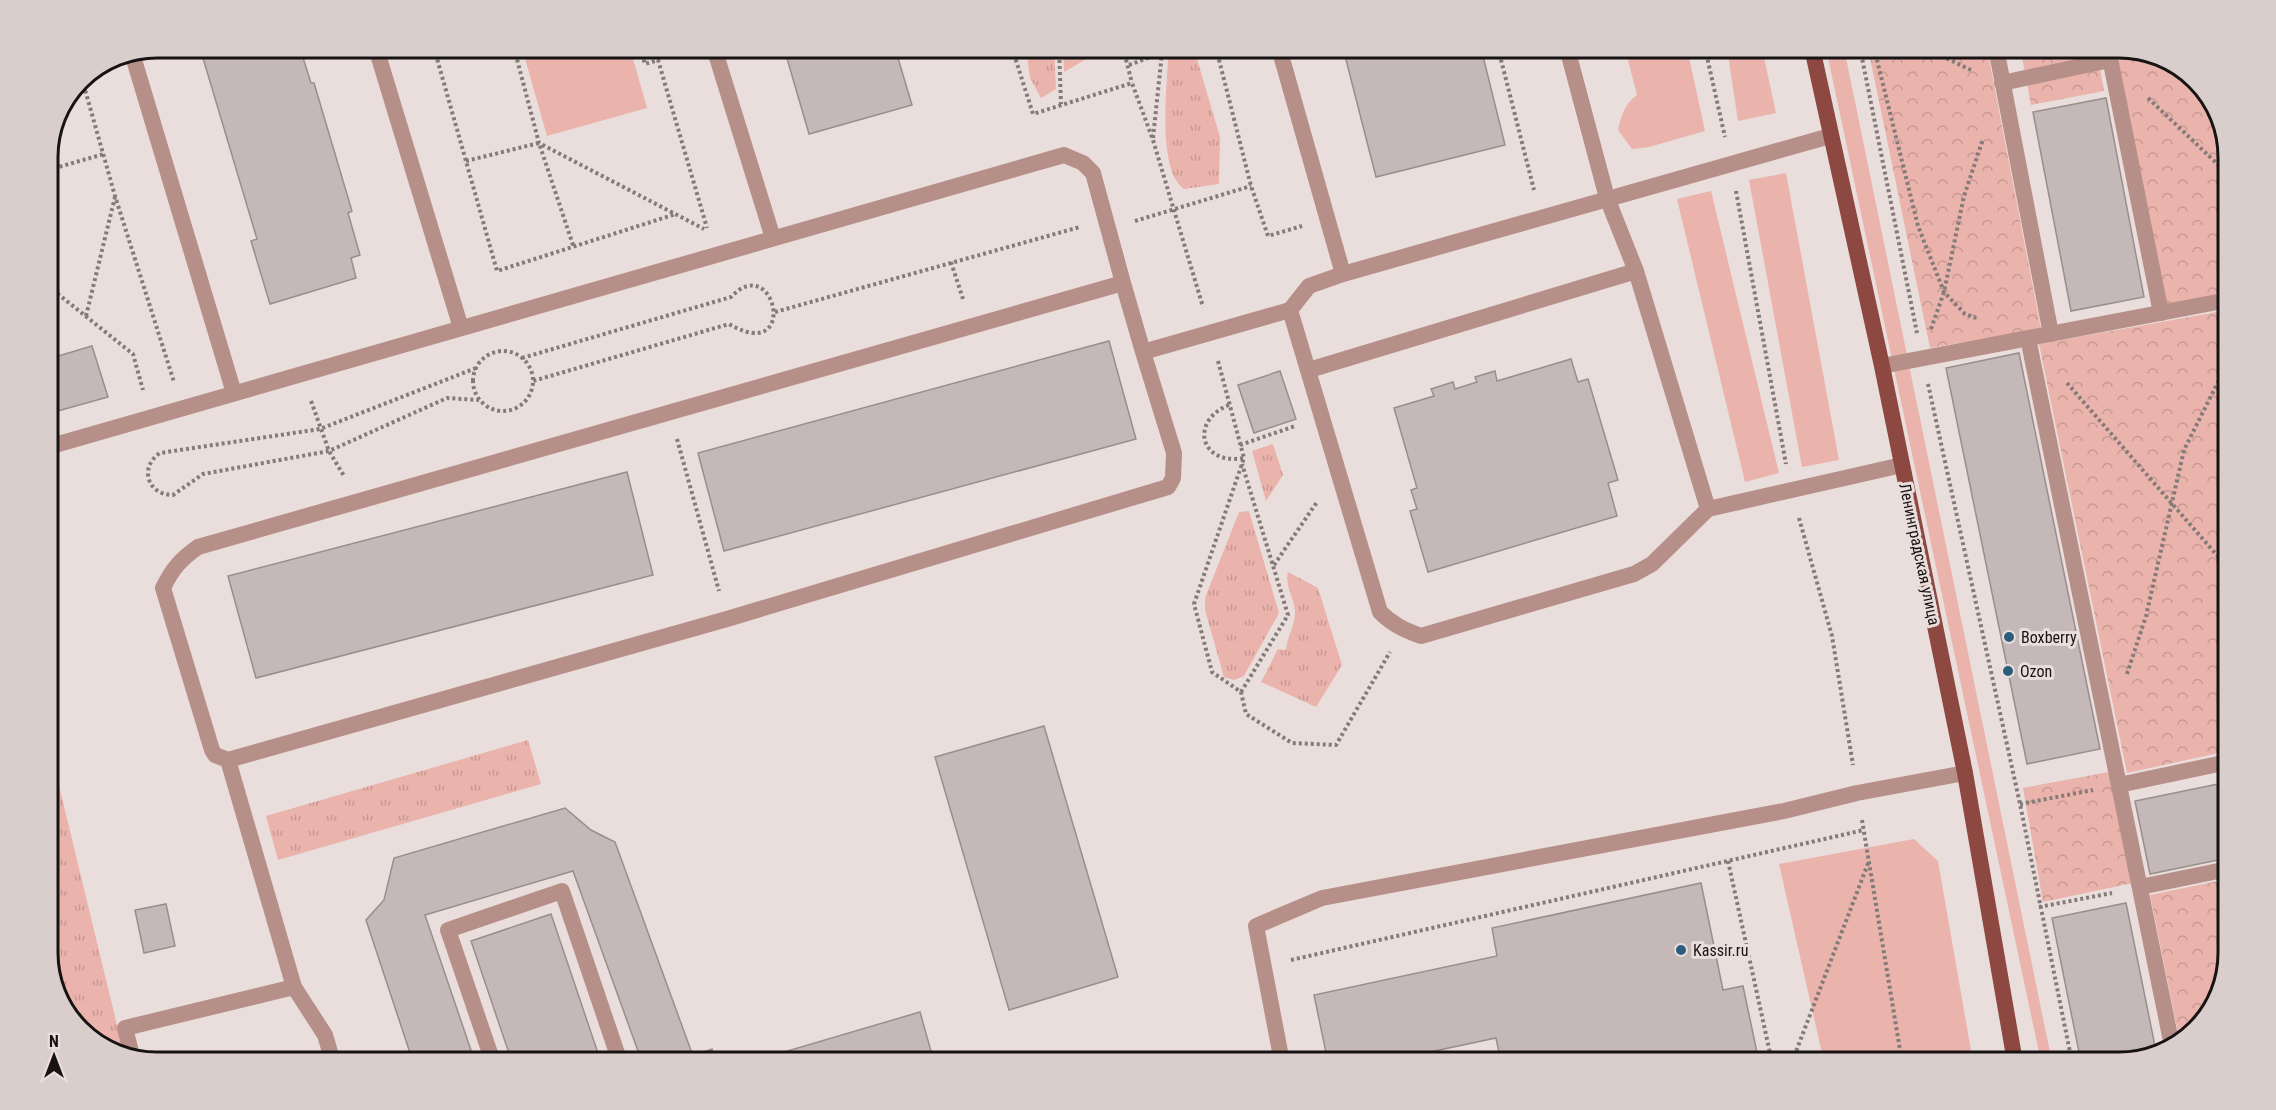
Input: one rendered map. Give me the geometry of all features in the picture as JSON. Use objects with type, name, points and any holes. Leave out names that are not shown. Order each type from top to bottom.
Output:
[{"type":"main road","name":"Ленинградская улица","points":[[1814,58],[1882,366],[1965,774],[2013,1052]]},
{"type":"street","points":[[379,58],[461,328]]},
{"type":"street","points":[[717,58],[773,238]]},
{"type":"street","points":[[1283,58],[1343,274]]},
{"type":"street","points":[[1570,58],[1607,198],[1636,271],[1708,509]]},
{"type":"street","points":[[1998,58],[2051,334]]},
{"type":"street","points":[[2002,83],[2094,58]]},
{"type":"street","points":[[2110,58],[2161,313]]},
{"type":"street","points":[[134,61],[234,393]]},
{"type":"street","points":[[1143,352],[1290,310],[1309,286],[1343,274],[1830,135]]},
{"type":"street","points":[[59,444],[1064,155],[1083,163],[1093,173],[1123,284],[1174,453],[1173,478],[1168,487],[727,619],[228,760],[215,755],[212,750],[163,588],[171,572],[182,558],[198,547],[1123,284]]},
{"type":"street","points":[[1309,370],[1636,271]]},
{"type":"street","points":[[1882,366],[2217,302]]},
{"type":"street","points":[[1290,310],[1380,612],[1403,630],[1420,636],[1641,572],[1708,509],[1902,465]]},
{"type":"street","points":[[2028,338],[2170,1037]]},
{"type":"street","points":[[228,760],[294,987],[325,1035],[330,1052]]},
{"type":"street","points":[[2119,785],[2218,764]]},
{"type":"street","points":[[1280,1052],[1256,926],[1322,898],[1784,811],[1857,794],[1965,774]]},
{"type":"street","points":[[2140,887],[2218,871]]},
{"type":"street","points":[[490,1052],[448,930],[562,891],[617,1052]]},
{"type":"street","points":[[130,1047],[125,1028],[294,987]]},
{"type":"path","points":[[437,58],[497,271],[676,214]]},
{"type":"path","points":[[517,58],[539,143],[574,248]]},
{"type":"path","points":[[466,161],[539,143],[708,231],[658,60],[645,64],[643,58]]},
{"type":"path","points":[[1015,58],[1033,114],[1132,83]]},
{"type":"path","points":[[1059,58],[1061,104]]},
{"type":"path","points":[[1127,58],[1132,83],[1153,140],[1210,332],[1244,458],[1194,604],[1212,672],[1241,692],[1246,714],[1292,743],[1336,745],[1403,630]]},
{"type":"path","points":[[1129,65],[1147,58]]},
{"type":"path","points":[[1153,140],[1161,58]]},
{"type":"path","points":[[1219,58],[1251,186],[1268,236],[1329,219]]},
{"type":"path","points":[[1501,58],[1541,216]]},
{"type":"path","points":[[1707,58],[1731,164],[1791,490],[1832,636],[1900,1052]]},
{"type":"path","points":[[1862,58],[1922,359],[2020,804],[2070,1052]]},
{"type":"path","points":[[1947,58],[2002,83]]},
{"type":"path","points":[[2113,58],[2217,163]]},
{"type":"path","points":[[85,91],[115,196],[183,408]]},
{"type":"path","points":[[1922,359],[1944,292],[1964,196],[1987,128]]},
{"type":"path","points":[[59,167],[104,154]]},
{"type":"path","points":[[775,312],[951,262],[1173,210],[1251,186]]},
{"type":"path","points":[[86,316],[115,196]]},
{"type":"path","points":[[951,262],[972,327]]},
{"type":"path","points":[[522,358],[731,297],[743,287],[758,287],[770,296],[775,312],[768,326],[755,334],[747,334],[729,324],[533,381]]},
{"type":"path","points":[[59,295],[133,354],[150,418]]},
{"type":"path","points":[[497,352],[514,354],[522,358],[530,369],[533,381],[525,401],[507,411],[496,411],[479,400],[447,398],[329,451],[203,474],[173,495],[158,492],[149,482],[150,462],[160,453],[320,429],[476,368],[482,361],[497,352]]},
{"type":"path","points":[[476,368],[474,390],[479,400]]},
{"type":"path","points":[[302,374],[329,451],[359,501]]},
{"type":"path","points":[[2125,678],[2146,616],[2184,450],[2217,383]]},
{"type":"path","points":[[1229,405],[1211,415],[1204,431],[1205,440],[1214,454],[1222,459],[1244,458]]},
{"type":"path","points":[[670,413],[727,619]]},
{"type":"path","points":[[1240,445],[1296,426],[1299,437]]},
{"type":"path","points":[[1241,692],[1288,615],[1242,464]]},
{"type":"path","points":[[1274,566],[1317,501],[1314,491]]},
{"type":"path","points":[[2020,804],[2119,785]]},
{"type":"path","points":[[1264,966],[1864,830]]},
{"type":"path","points":[[1796,1052],[1869,860]]},
{"type":"path","points":[[1728,861],[1770,1052]]},
{"type":"path","points":[[2039,907],[2140,887]]},
{"type":"green space","points":[[525,58],[633,58],[647,108],[547,136]]},
{"type":"green space","points":[[1027,58],[1054,58],[1056,89],[1041,98],[1030,78]]},
{"type":"green space","points":[[1063,58],[1088,58],[1064,72]]},
{"type":"green space","points":[[1168,58],[1197,58],[1220,137],[1219,184],[1184,189],[1176,179],[1170,165],[1167,147]]},
{"type":"green space","points":[[1628,58],[1689,58],[1705,131],[1649,147],[1632,149],[1618,130],[1624,110],[1637,95]]},
{"type":"green space","points":[[1729,58],[1764,58],[1776,113],[1738,121]]},
{"type":"green space","points":[[1828,58],[1846,58],[2050,1052],[2039,1052]]},
{"type":"green space","points":[[1870,58],[1989,58],[2041,329],[1930,348]]},
{"type":"green space","points":[[2022,58],[2098,58],[2104,91],[2031,105]]},
{"type":"green space","points":[[2118,58],[2150,64],[2184,83],[2201,103],[2216,138],[2217,296],[2165,305]]},
{"type":"green space","points":[[1786,173],[1839,460],[1802,467],[1749,180]]},
{"type":"green space","points":[[1711,191],[1779,473],[1745,482],[1677,199]]},
{"type":"green space","points":[[2217,312],[2218,753],[2127,773],[2039,344]]},
{"type":"green space","points":[[1273,444],[1283,475],[1266,501],[1252,451]]},
{"type":"green space","points":[[1249,511],[1279,613],[1244,676],[1234,680],[1224,677],[1205,610],[1205,598],[1239,512]]},
{"type":"green space","points":[[1288,572],[1318,588],[1342,665],[1316,707],[1261,682],[1278,649],[1286,650],[1294,622],[1295,608],[1287,582]]},
{"type":"green space","points":[[528,740],[541,784],[278,860],[266,816]]},
{"type":"green space","points":[[2109,772],[2133,883],[2043,902],[2023,788]]},
{"type":"green space","points":[[59,785],[122,1044],[103,1035],[83,1018],[64,984],[59,959]]},
{"type":"green space","points":[[1914,839],[1938,861],[1971,1052],[1822,1052],[1779,864]]},
{"type":"green space","points":[[2218,881],[2218,952],[2214,978],[2201,1007],[2178,1032],[2150,895]]},
{"type":"building","points":[[203,58],[303,58],[311,83],[314,83],[352,211],[348,213],[360,255],[351,258],[356,278],[270,304],[251,241],[257,239]]},
{"type":"building","points":[[787,58],[898,58],[912,105],[809,134]]},
{"type":"building","points":[[1346,58],[1483,58],[1505,145],[1376,177]]},
{"type":"building","points":[[2106,98],[2144,297],[2071,311],[2033,112]]},
{"type":"building","points":[[1109,341],[1136,439],[724,551],[698,453]]},
{"type":"building","points":[[92,346],[108,397],[59,411],[59,356]]},
{"type":"building","points":[[2019,353],[2100,749],[2027,764],[1946,368]]},
{"type":"building","points":[[1571,359],[1578,382],[1588,379],[1618,480],[1608,483],[1617,516],[1428,572],[1410,511],[1417,509],[1411,490],[1417,488],[1394,408],[1434,396],[1431,389],[1453,382],[1455,389],[1477,382],[1475,377],[1495,371],[1497,381]]},
{"type":"building","points":[[1280,371],[1296,419],[1254,433],[1238,385]]},
{"type":"building","points":[[627,472],[653,575],[256,678],[228,576]]},
{"type":"building","points":[[1044,726],[1118,977],[1009,1010],[935,757]]},
{"type":"building","points":[[2218,784],[2218,860],[2150,874],[2135,801]]},
{"type":"building","points":[[565,808],[591,830],[615,842],[692,1052],[638,1052],[573,871],[425,915],[472,1052],[410,1052],[366,920],[384,900],[394,858]]},
{"type":"building","points":[[1701,883],[1723,990],[1743,986],[1757,1052],[1499,1052],[1496,1038],[1430,1052],[1326,1052],[1314,995],[1497,956],[1492,928]]},
{"type":"building","points":[[2126,903],[2155,1044],[2131,1051],[2079,1052],[2052,918]]},
{"type":"building","points":[[166,904],[175,946],[144,953],[135,910]]},
{"type":"building","points":[[551,914],[598,1052],[509,1052],[471,941]]},
{"type":"building","points":[[920,1012],[931,1052],[784,1052]]},
{"type":"place","name":"Boxberry","points":[[2009,637]]},
{"type":"place","name":"Ozon","points":[[2008,671]]},
{"type":"place","name":"Kassir.ru","points":[[1681,950]]}]
